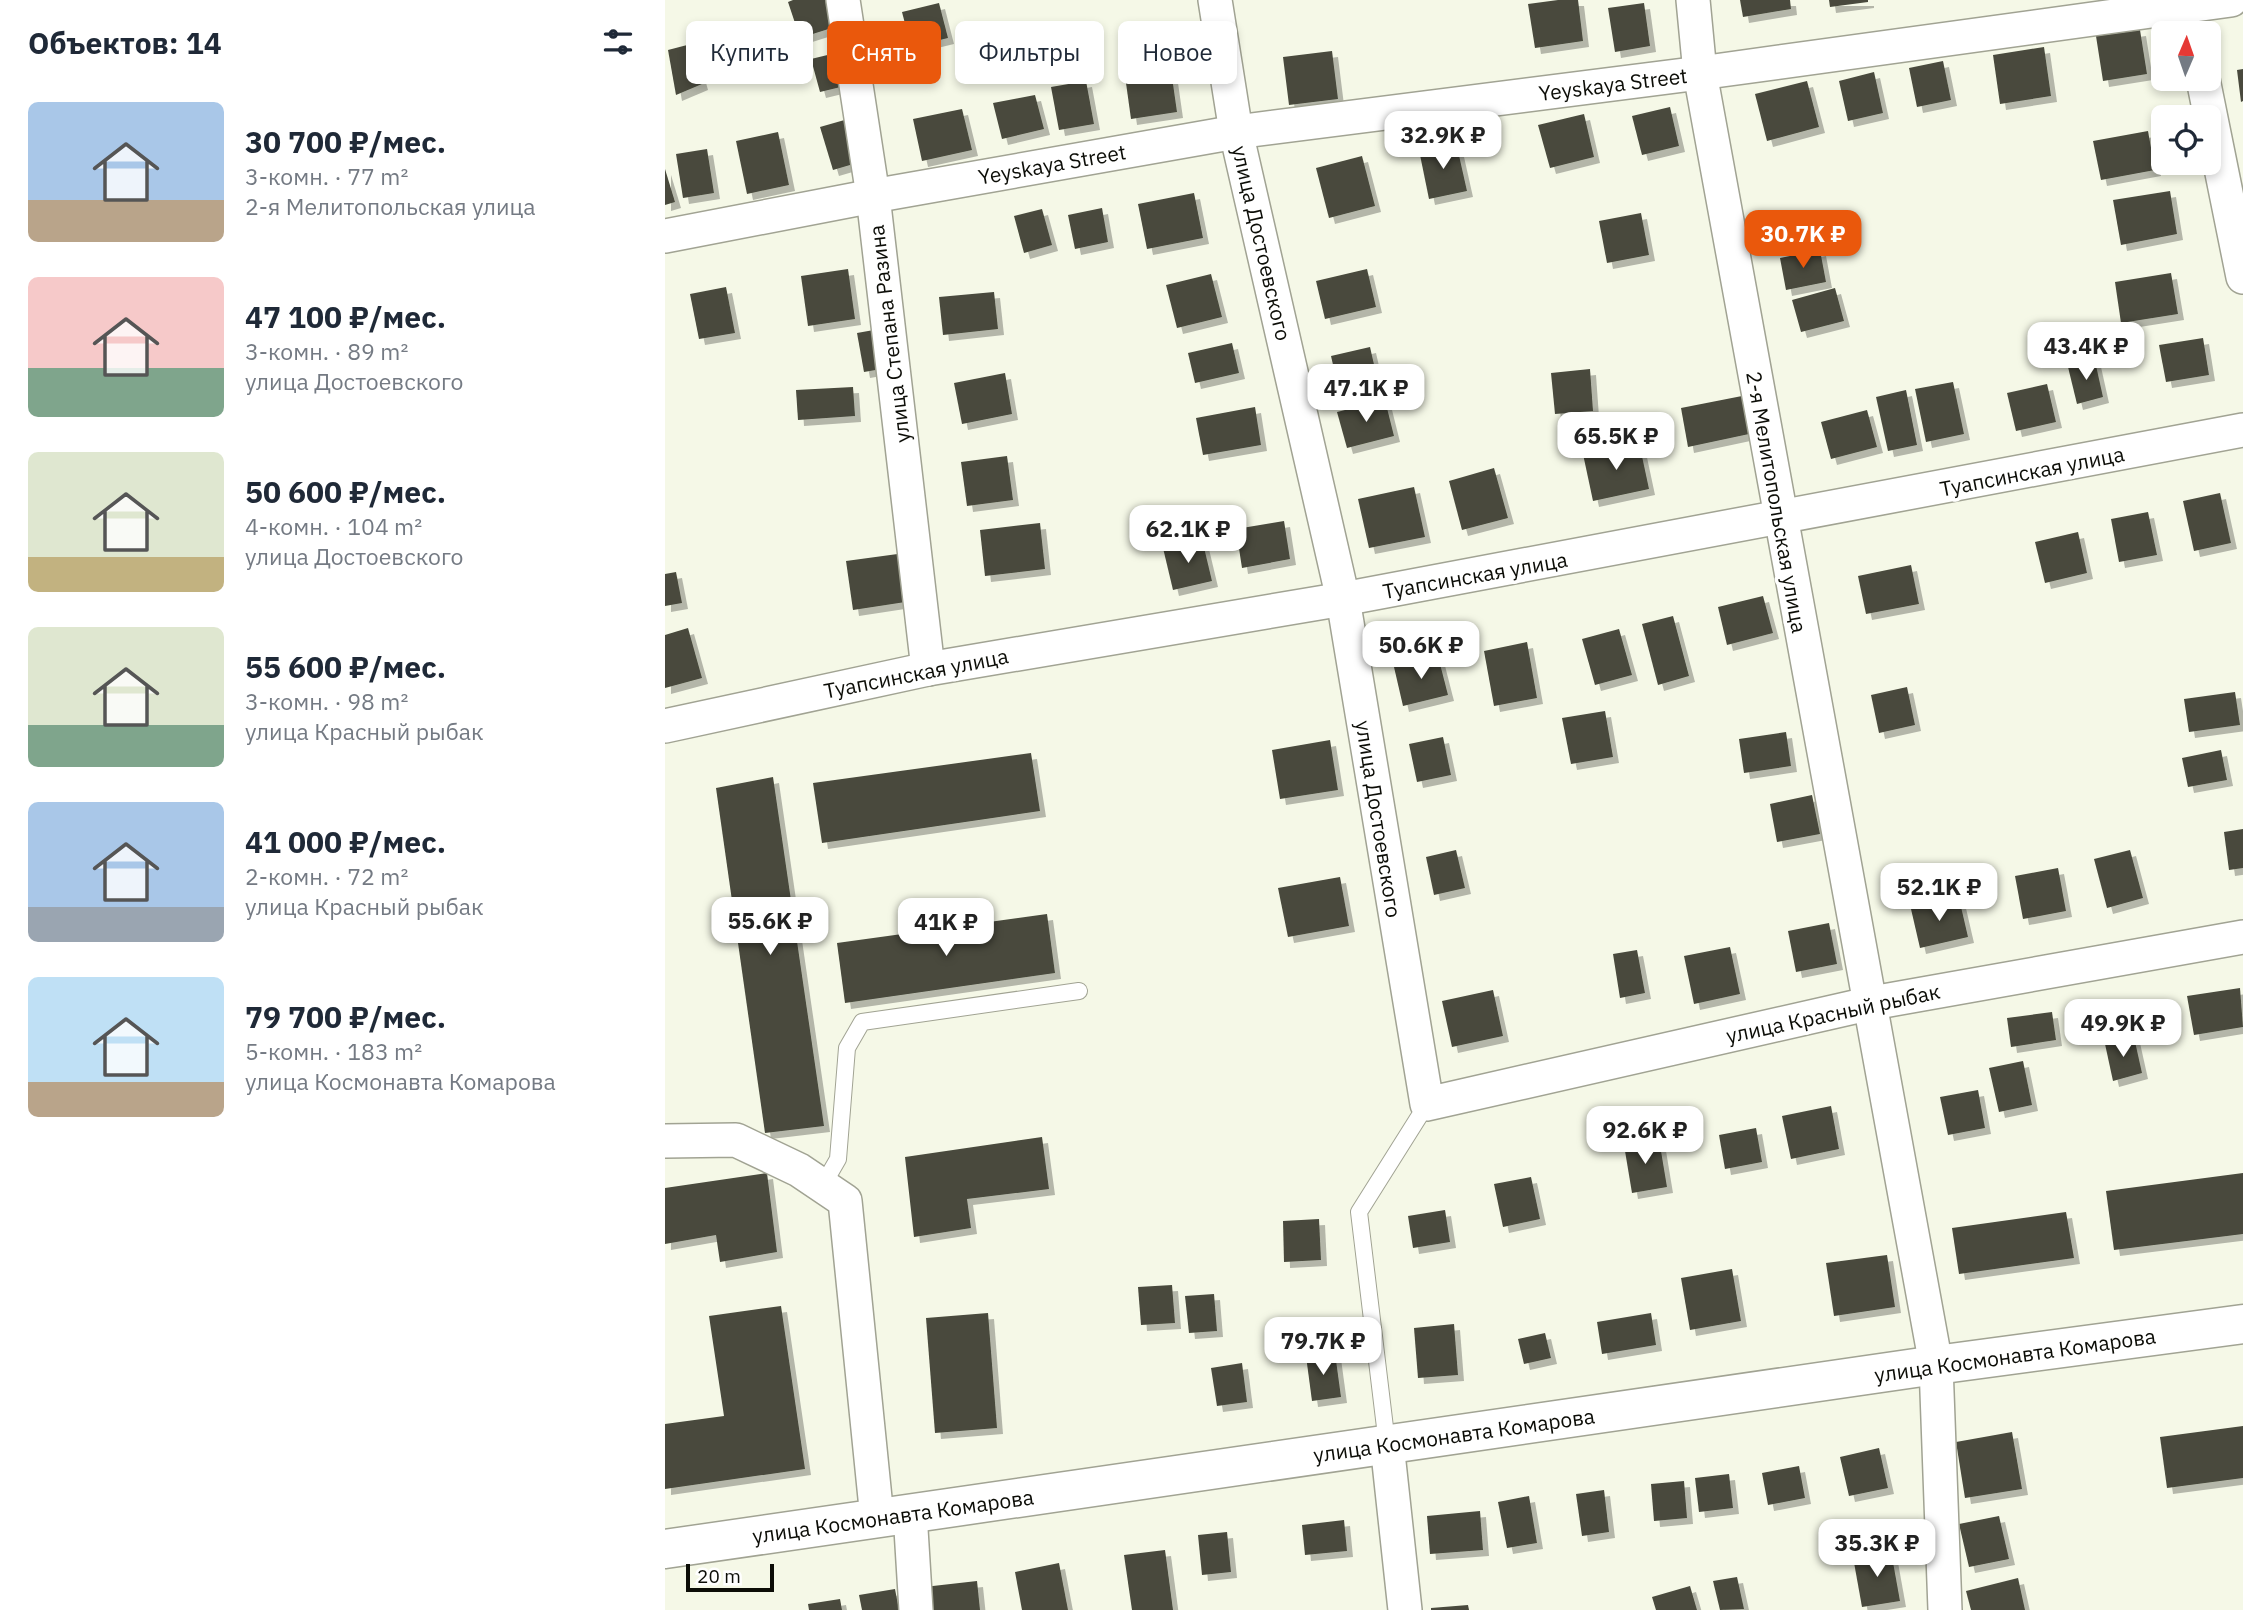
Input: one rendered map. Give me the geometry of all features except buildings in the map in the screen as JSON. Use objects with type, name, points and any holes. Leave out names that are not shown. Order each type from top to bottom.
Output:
[{"type":"main road","name":"улица Космонавта Комарова","points":[[665,1549],[1937,1365],[2243,1324]]},
{"type":"street","name":"улица Степана Разина","points":[[843,0],[873,196],[928,668]]},
{"type":"street","name":"улица Достоевского","points":[[1215,0],[1237,132],[1343,599],[1427,1104]]},
{"type":"street","name":"2-я Мелитопольская улица","points":[[1693,0],[1700,74],[1937,1365],[1945,1610]]},
{"type":"street","name":"Yeyskaya Street","points":[[665,236],[873,196],[1237,132],[1700,74],[2143,5],[2191,20],[2231,0]]},
{"type":"street","points":[[2205,91],[2243,277]]},
{"type":"street","name":"Туапсинская улица","points":[[665,726],[928,668],[1343,599],[2243,430]]},
{"type":"street","name":"улица Красный рыбак","points":[[1427,1104],[1872,1003],[2243,937]]},
{"type":"street","points":[[665,1140],[736,1140],[769,1154],[845,1201],[851,1256],[894,1516],[916,1610]]},
{"type":"street","points":[[1387,1444],[1405,1610]]},
{"type":"lane","points":[[823,1185],[838,1159],[847,1048],[862,1022],[1079,991]]},
{"type":"lane","points":[[1387,1444],[1359,1212],[1427,1104]]}]
